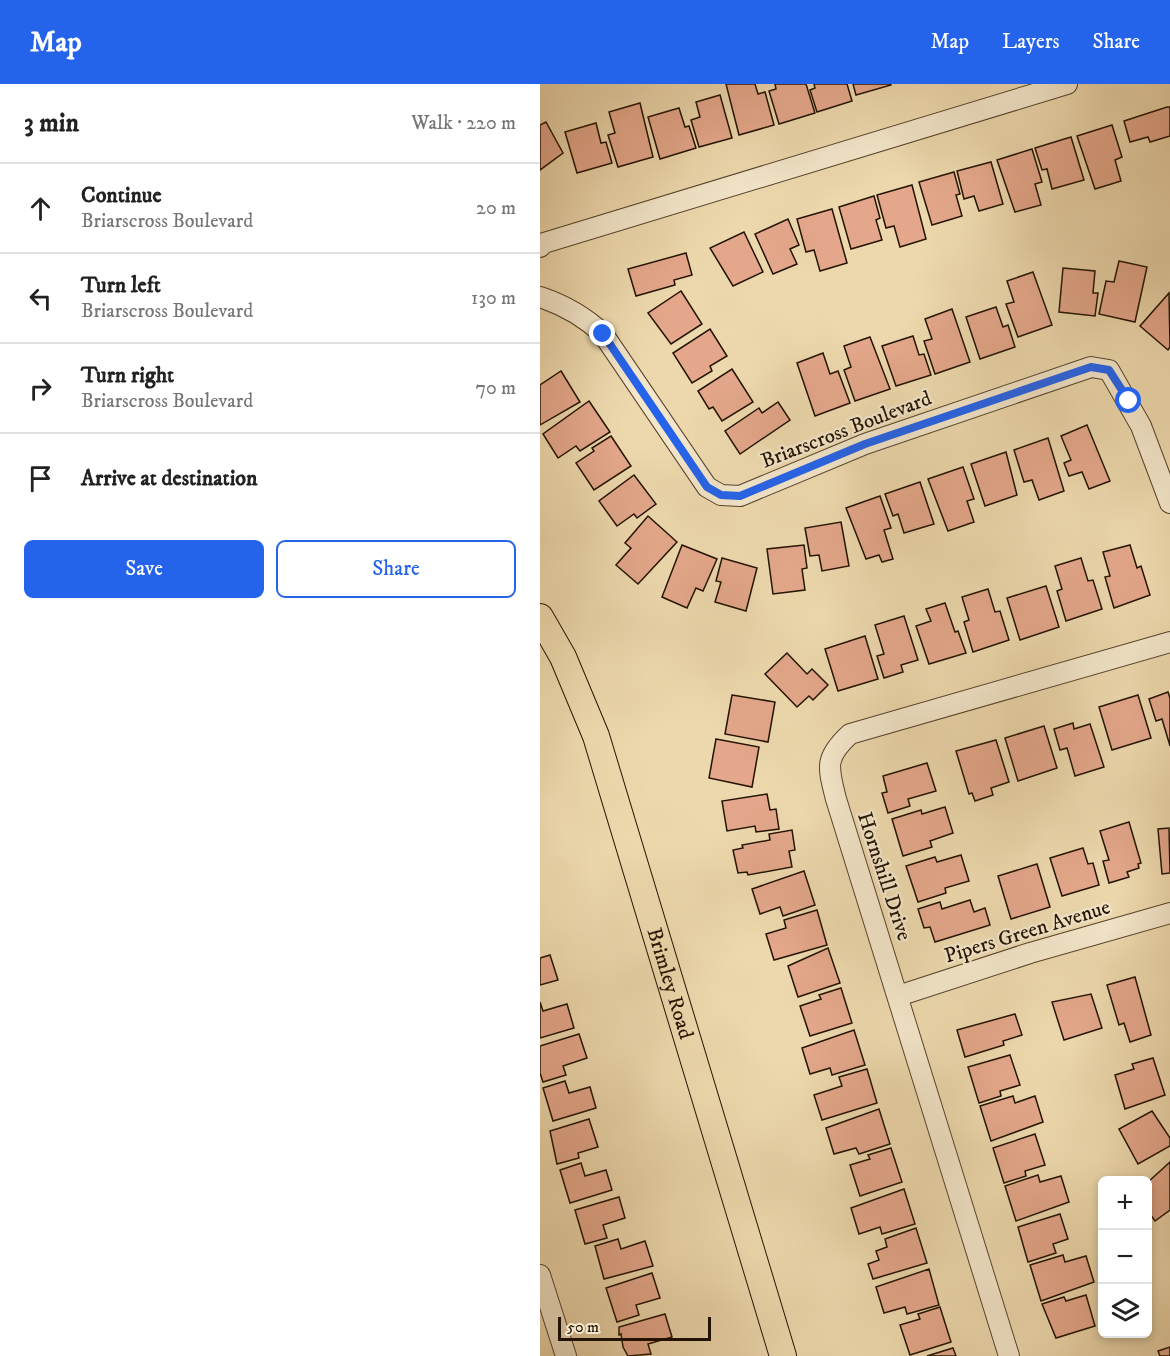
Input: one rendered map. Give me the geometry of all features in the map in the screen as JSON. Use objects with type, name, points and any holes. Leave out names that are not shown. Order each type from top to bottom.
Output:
[{"type":"main road","name":"Brimley Road","points":[[540,617],[563,657],[596,736],[783,1356]]},
{"type":"street","points":[[540,247],[544,243],[1067,84]]},
{"type":"street","name":"Briarscross Boulevard","points":[[540,297],[566,307],[589,321],[603,334],[707,487],[721,495],[740,496],[865,444],[1091,367],[1109,370],[1129,401],[1170,503]]},
{"type":"street","name":"Hornshill Drive","points":[[1009,1356],[836,800],[829,768],[834,749],[850,735],[1170,642]]},
{"type":"street","name":"Pipers Green Avenue","points":[[898,996],[1030,953],[1170,913]]},
{"type":"street","points":[[540,1275],[566,1356]]},
{"type":"building","points":[[726,84],[755,84],[758,94],[765,92],[774,125],[739,135]]},
{"type":"building","points":[[775,84],[806,84],[815,113],[779,124],[769,91],[776,89]]},
{"type":"building","points":[[814,84],[847,84],[852,101],[817,112],[810,90],[815,88]]},
{"type":"building","points":[[853,84],[891,84],[891,85],[856,95]]},
{"type":"building","points":[[720,95],[732,138],[699,147],[691,120],[700,117],[696,102]]},
{"type":"building","points":[[640,103],[653,157],[618,167],[608,135],[615,133],[609,112]]},
{"type":"building","points":[[1170,107],[1170,136],[1150,142],[1148,137],[1130,142],[1124,121]]},
{"type":"building","points":[[679,108],[685,127],[689,126],[696,148],[660,159],[648,117]]},
{"type":"building","points":[[546,122],[563,153],[540,170],[540,125]]},
{"type":"building","points":[[596,123],[601,143],[606,142],[612,163],[577,173],[565,132]]},
{"type":"building","points":[[1112,125],[1122,157],[1115,160],[1121,181],[1095,189],[1077,136]]},
{"type":"building","points":[[1071,137],[1084,180],[1052,189],[1047,169],[1042,170],[1035,148]]},
{"type":"building","points":[[1032,149],[1042,182],[1035,184],[1041,205],[1015,212],[997,160]]},
{"type":"building","points":[[991,162],[1003,204],[979,211],[974,196],[964,199],[957,171]]},
{"type":"building","points":[[954,172],[960,194],[956,195],[962,216],[932,225],[919,182]]},
{"type":"building","points":[[912,185],[926,239],[900,247],[894,226],[886,228],[877,195]]},
{"type":"building","points":[[874,196],[880,218],[876,220],[882,240],[851,249],[839,207]]},
{"type":"building","points":[[832,209],[847,263],[820,271],[814,250],[806,252],[797,219]]},
{"type":"building","points":[[788,219],[799,245],[790,249],[797,264],[773,274],[755,234]]},
{"type":"building","points":[[744,232],[763,272],[733,286],[710,248]]},
{"type":"building","points":[[686,253],[692,275],[674,280],[675,285],[636,296],[628,269]]},
{"type":"building","points":[[1119,261],[1147,267],[1135,322],[1099,314],[1106,281],[1114,282]]},
{"type":"building","points":[[1063,268],[1095,271],[1093,293],[1098,293],[1095,316],[1059,312]]},
{"type":"building","points":[[1033,272],[1052,325],[1018,337],[1006,304],[1014,302],[1007,281]]},
{"type":"building","points":[[681,291],[702,324],[671,344],[648,313]]},
{"type":"building","points":[[1169,293],[1170,347],[1168,350],[1140,326]]},
{"type":"building","points":[[996,307],[1003,327],[1008,325],[1015,347],[980,359],[966,317]]},
{"type":"building","points":[[952,309],[970,362],[935,374],[924,341],[932,339],[925,319]]},
{"type":"building","points":[[710,329],[727,356],[710,366],[712,371],[692,383],[673,353]]},
{"type":"building","points":[[913,336],[919,355],[924,354],[931,375],[896,386],[882,346]]},
{"type":"building","points":[[870,337],[890,389],[855,401],[844,370],[851,367],[844,346]]},
{"type":"building","points":[[823,353],[830,374],[838,371],[850,403],[815,416],[797,363]]},
{"type":"building","points":[[732,369],[753,402],[722,421],[713,407],[709,409],[698,391]]},
{"type":"building","points":[[561,371],[580,402],[540,425],[540,385]]},
{"type":"building","points":[[589,401],[610,432],[580,451],[576,446],[558,458],[543,434]]},
{"type":"building","points":[[778,402],[790,420],[740,454],[725,431],[759,408],[762,413]]},
{"type":"building","points":[[1087,425],[1110,481],[1089,489],[1082,472],[1069,476],[1064,463],[1071,460],[1061,436]]},
{"type":"building","points":[[611,436],[631,466],[594,490],[576,463],[594,451],[592,448]]},
{"type":"building","points":[[1048,438],[1064,491],[1039,500],[1032,480],[1024,482],[1014,450]]},
{"type":"building","points":[[1006,452],[1017,495],[985,506],[971,464]]},
{"type":"building","points":[[963,467],[974,499],[967,501],[974,522],[948,531],[928,479]]},
{"type":"building","points":[[634,475],[656,504],[637,518],[634,514],[617,526],[599,501]]},
{"type":"building","points":[[920,482],[934,524],[904,533],[898,514],[893,516],[885,494]]},
{"type":"building","points":[[880,496],[891,528],[884,530],[893,559],[882,562],[879,555],[866,559],[846,508]]},
{"type":"building","points":[[648,516],[677,542],[638,584],[616,565],[631,548],[625,543]]},
{"type":"building","points":[[841,522],[849,566],[822,571],[819,555],[810,556],[805,528]]},
{"type":"building","points":[[682,545],[717,559],[703,591],[696,588],[687,608],[662,597]]},
{"type":"building","points":[[804,545],[807,568],[802,569],[805,590],[773,594],[767,549]]},
{"type":"building","points":[[1130,545],[1137,568],[1141,566],[1150,595],[1114,608],[1105,577],[1110,576],[1103,552]]},
{"type":"building","points":[[722,558],[757,568],[746,611],[715,602],[721,582],[716,581]]},
{"type":"building","points":[[1081,558],[1088,581],[1093,580],[1102,609],[1066,621],[1057,591],[1062,589],[1055,566]]},
{"type":"building","points":[[1046,586],[1059,627],[1020,640],[1007,598]]},
{"type":"building","points":[[988,589],[995,612],[1000,611],[1009,640],[973,652],[964,622],[969,620],[962,597]]},
{"type":"building","points":[[945,603],[955,632],[958,631],[966,653],[929,664],[916,626],[931,621],[926,609]]},
{"type":"building","points":[[904,616],[918,660],[901,665],[903,672],[884,678],[877,656],[884,654],[875,625]]},
{"type":"building","points":[[865,636],[878,679],[838,691],[825,649]]},
{"type":"building","points":[[787,653],[807,674],[812,669],[828,685],[813,700],[809,696],[797,707],[765,674]]},
{"type":"building","points":[[1168,692],[1170,746],[1162,719],[1156,721],[1149,699]]},
{"type":"building","points":[[732,695],[775,702],[768,742],[725,734]]},
{"type":"building","points":[[1138,695],[1151,738],[1112,750],[1099,707]]},
{"type":"building","points":[[1073,723],[1074,729],[1090,724],[1104,767],[1075,776],[1067,748],[1060,750],[1054,729]]},
{"type":"building","points":[[1044,726],[1057,768],[1018,781],[1005,738]]},
{"type":"building","points":[[716,739],[759,747],[752,787],[709,778]]},
{"type":"building","points":[[996,740],[1009,782],[991,788],[993,795],[975,801],[972,793],[969,794],[956,751]]},
{"type":"building","points":[[927,763],[936,791],[908,799],[910,806],[888,813],[882,793],[887,792],[883,776]]},
{"type":"building","points":[[767,794],[770,810],[776,809],[779,829],[756,832],[755,826],[727,831],[722,801]]},
{"type":"building","points":[[945,807],[953,833],[930,841],[932,847],[903,856],[892,819],[921,810],[922,814]]},
{"type":"building","points":[[1129,822],[1141,863],[1138,864],[1139,868],[1127,872],[1129,877],[1109,883],[1103,861],[1109,860],[1100,831]]},
{"type":"building","points":[[1169,828],[1170,873],[1162,874],[1158,829]]},
{"type":"building","points":[[792,830],[795,850],[789,851],[792,867],[748,875],[747,872],[738,873],[733,850],[743,848],[742,845],[770,840],[769,834]]},
{"type":"building","points":[[1083,848],[1088,864],[1093,863],[1099,885],[1062,896],[1050,858]]},
{"type":"building","points":[[961,855],[969,881],[945,888],[946,893],[918,902],[906,866],[935,857],[937,862]]},
{"type":"building","points":[[1037,864],[1050,907],[1011,919],[998,876]]},
{"type":"building","points":[[804,871],[815,905],[783,916],[780,907],[760,914],[752,889]]},
{"type":"building","points":[[970,900],[974,912],[985,908],[990,925],[935,942],[930,927],[924,928],[918,909],[940,902],[942,909]]},
{"type":"building","points":[[817,910],[827,945],[774,960],[766,934],[786,928],[784,920]]},
{"type":"building","points":[[828,948],[840,983],[798,997],[788,966]]},
{"type":"building","points":[[550,955],[558,980],[540,985],[540,958]]},
{"type":"building","points":[[1135,977],[1151,1035],[1130,1042],[1124,1023],[1119,1025],[1107,985]]},
{"type":"building","points":[[841,988],[852,1023],[810,1036],[800,1006],[821,999],[819,995]]},
{"type":"building","points":[[1091,994],[1102,1028],[1064,1040],[1052,1002]]},
{"type":"building","points":[[540,1002],[543,1011],[567,1004],[574,1028],[540,1038]]},
{"type":"building","points":[[1015,1014],[1022,1035],[1003,1041],[1004,1045],[965,1057],[957,1030]]},
{"type":"building","points":[[854,1030],[865,1065],[832,1075],[830,1068],[810,1074],[802,1048]]},
{"type":"building","points":[[579,1034],[587,1058],[563,1066],[566,1075],[543,1082],[540,1073],[540,1046]]},
{"type":"building","points":[[1010,1055],[1020,1085],[1000,1091],[1001,1096],[979,1103],[968,1067]]},
{"type":"building","points":[[1153,1058],[1165,1095],[1125,1109],[1115,1075],[1134,1069],[1132,1064]]},
{"type":"building","points":[[867,1069],[877,1103],[822,1120],[814,1095],[842,1086],[839,1077]]},
{"type":"building","points":[[565,1081],[569,1093],[590,1087],[596,1108],[553,1121],[543,1088]]},
{"type":"building","points":[[1013,1096],[1015,1103],[1035,1096],[1043,1122],[991,1141],[980,1106]]},
{"type":"building","points":[[879,1109],[890,1144],[859,1154],[856,1148],[834,1154],[826,1128]]},
{"type":"building","points":[[1152,1111],[1170,1138],[1170,1146],[1138,1164],[1119,1129]]},
{"type":"building","points":[[589,1119],[598,1147],[578,1153],[579,1158],[557,1164],[550,1131]]},
{"type":"building","points":[[1035,1134],[1045,1165],[1025,1171],[1026,1176],[1004,1183],[993,1148]]},
{"type":"building","points":[[891,1148],[902,1182],[860,1196],[850,1165],[870,1159],[868,1155]]},
{"type":"building","points":[[1170,1162],[1170,1210],[1155,1221],[1152,1217],[1152,1178]]},
{"type":"building","points":[[581,1163],[585,1176],[606,1170],[612,1190],[570,1203],[560,1170]]},
{"type":"building","points":[[1038,1175],[1040,1182],[1061,1176],[1069,1202],[1016,1221],[1005,1186]]},
{"type":"building","points":[[904,1189],[915,1224],[882,1234],[880,1227],[859,1234],[851,1208]]},
{"type":"building","points":[[619,1197],[625,1218],[603,1225],[607,1238],[585,1244],[575,1210]]},
{"type":"building","points":[[1060,1214],[1068,1239],[1053,1244],[1056,1253],[1028,1262],[1018,1227]]},
{"type":"building","points":[[916,1228],[927,1263],[873,1279],[868,1264],[879,1260],[876,1251],[887,1247],[885,1239]]},
{"type":"building","points":[[618,1239],[621,1249],[645,1241],[653,1266],[604,1279],[595,1246]]},
{"type":"building","points":[[1063,1255],[1065,1262],[1086,1256],[1094,1282],[1041,1301],[1030,1265]]},
{"type":"building","points":[[929,1269],[939,1305],[907,1314],[905,1307],[884,1313],[876,1287]]},
{"type":"building","points":[[652,1273],[660,1298],[636,1305],[639,1315],[617,1322],[606,1288]]},
{"type":"building","points":[[1086,1295],[1095,1326],[1056,1338],[1042,1304],[1064,1297],[1066,1301]]},
{"type":"building","points":[[940,1307],[951,1342],[910,1355],[900,1325],[920,1319],[918,1314]]},
{"type":"building","points":[[665,1314],[672,1337],[648,1344],[651,1354],[628,1356],[623,1347],[621,1334],[619,1335],[619,1327]]},
{"type":"building","points":[[1170,1347],[1170,1356],[1160,1356],[1158,1351]]},
{"type":"building","points":[[953,1348],[956,1356],[927,1356]]},
{"type":"route","points":[[603,334],[707,487],[721,495],[740,496],[865,444],[1091,367],[1109,370],[1129,401]]}]
